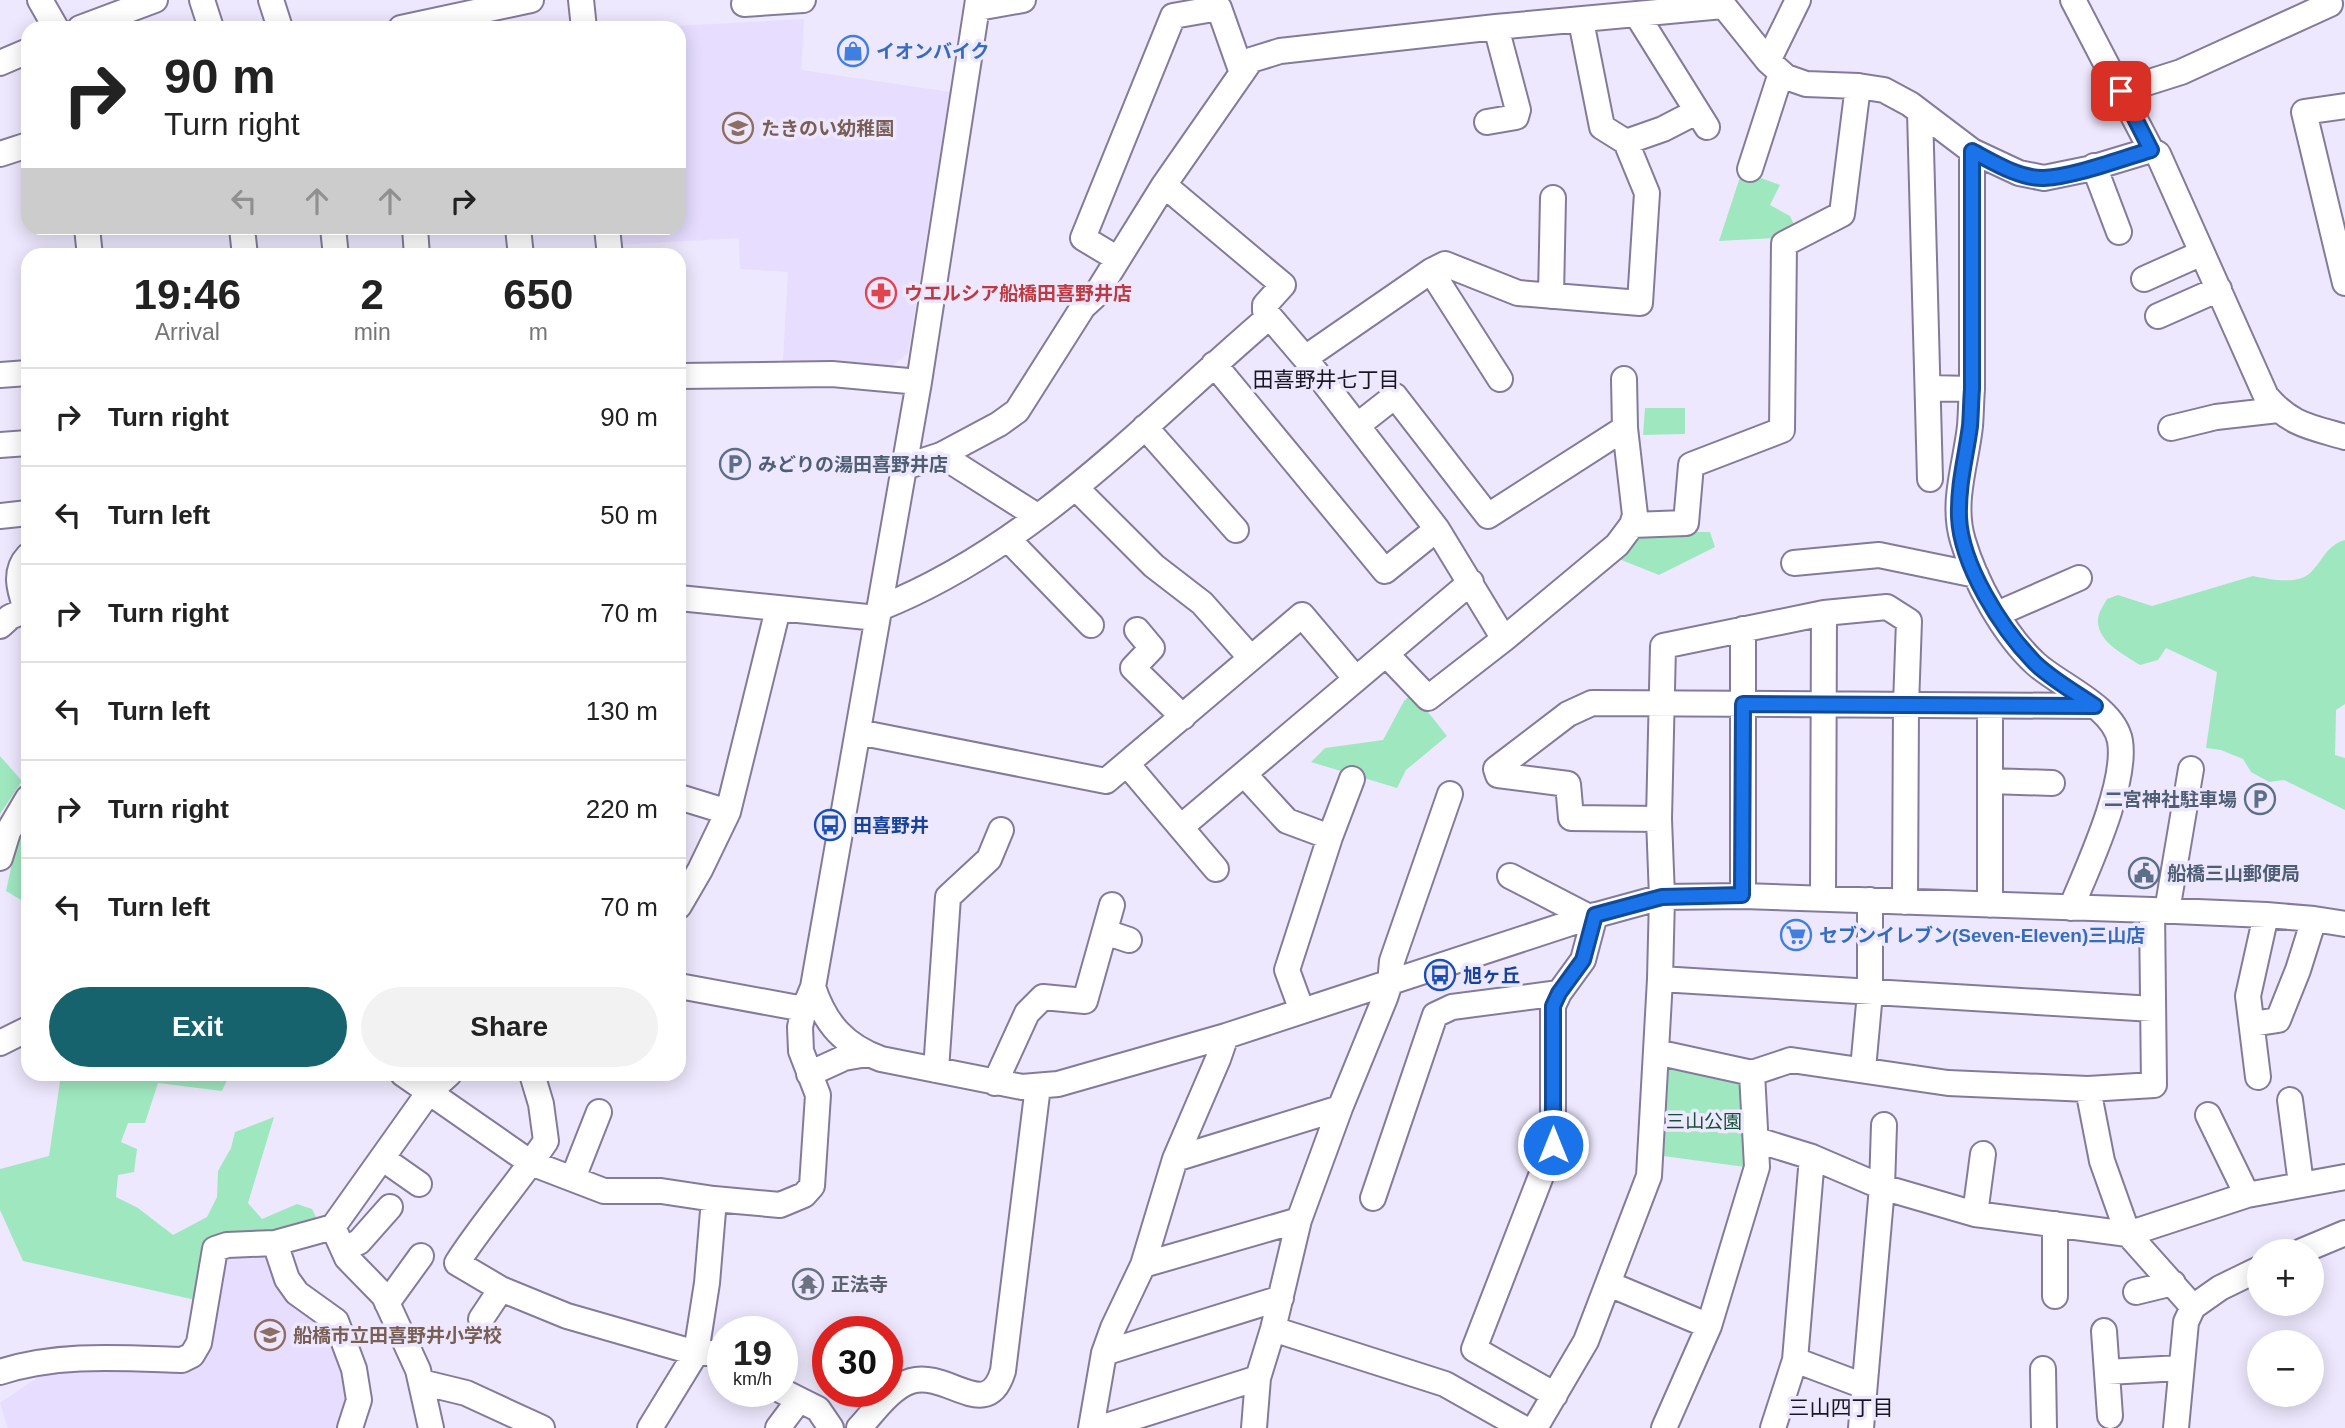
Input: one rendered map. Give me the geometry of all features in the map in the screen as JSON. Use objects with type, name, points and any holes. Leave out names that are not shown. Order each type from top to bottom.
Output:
[{"type":"street","points":[[40,0],[52,21]]},
{"type":"street","points":[[99,21],[155,0]]},
{"type":"street","points":[[202,0],[209,21]]},
{"type":"street","points":[[271,0],[277,21]]},
{"type":"street","points":[[470,21],[498,18],[531,0]]},
{"type":"street","points":[[581,0],[583,21]]},
{"type":"street","points":[[744,8],[803,0]]},
{"type":"street","points":[[413,1081],[531,1164],[604,1191],[661,1191],[780,1205],[804,1195],[812,1186],[818,1095],[801,1051],[800,1027],[808,998],[858,732],[905,467],[978,4],[1023,0]]},
{"type":"street","points":[[1750,169],[1774,67],[1798,0]]},
{"type":"street","points":[[2073,0],[2151,150],[2158,154],[2165,166],[2266,396],[2292,421],[2345,437]]},
{"type":"street","points":[[905,467],[941,455],[999,424],[1017,411],[1083,307],[1095,296],[1164,185],[1251,60],[1280,51],[1496,27],[1637,15],[1721,3],[1774,67],[1786,77],[1806,84],[1884,90],[1920,112],[1972,151],[2008,169],[2044,178],[2151,150]]},
{"type":"street","points":[[2116,82],[2181,72],[2334,4]]},
{"type":"street","points":[[1118,259],[1083,238],[1173,16],[1219,8],[1242,73]]},
{"type":"street","points":[[1626,142],[1701,119],[1637,15]]},
{"type":"street","points":[[1305,358],[1445,264],[1518,293],[1640,303],[1647,193],[1626,142],[1602,127],[1581,20]]},
{"type":"street","points":[[1487,122],[1516,117],[1518,110],[1496,27]]},
{"type":"street","points":[[0,63],[21,54]]},
{"type":"street","points":[[1632,525],[1686,523],[1691,465],[1782,430],[1784,244],[1842,214],[1858,86]]},
{"type":"street","points":[[2345,106],[2304,113],[2345,283]]},
{"type":"street","points":[[1920,112],[1930,479]]},
{"type":"street","points":[[0,154],[21,147]]},
{"type":"street","points":[[1972,151],[1972,389],[1970,428],[1960,476],[1959,517],[1962,538],[1976,575],[1997,614],[2035,663],[2095,706],[2114,724],[2121,744],[2119,771],[2098,841],[2071,908]]},
{"type":"street","points":[[2094,166],[2119,232]]},
{"type":"street","points":[[1164,185],[1283,285],[1265,305],[1265,312],[1305,358],[1437,529],[1504,639]]},
{"type":"street","points":[[1551,296],[1553,198]]},
{"type":"street","points":[[2144,279],[2202,253]]},
{"type":"street","points":[[1431,271],[1500,379]]},
{"type":"street","points":[[2158,316],[2219,289]]},
{"type":"street","points":[[686,599],[778,609],[878,613],[918,593],[1008,539],[1076,488],[1269,317]]},
{"type":"street","points":[[1214,363],[1385,571],[1437,529]]},
{"type":"street","points":[[0,375],[21,374]]},
{"type":"street","points":[[686,376],[832,374],[919,382]]},
{"type":"street","points":[[1386,654],[1428,698],[1617,545],[1632,525],[1635,514],[1625,428],[1623,379]]},
{"type":"street","points":[[1928,388],[1972,389]]},
{"type":"street","points":[[1357,425],[1395,396],[1488,516],[1625,428]]},
{"type":"street","points":[[2171,428],[2216,416],[2278,410]]},
{"type":"street","points":[[1145,427],[1236,530]]},
{"type":"street","points":[[0,445],[21,444]]},
{"type":"street","points":[[941,455],[1037,516]]},
{"type":"street","points":[[1076,488],[1154,566],[1202,603],[1250,657]]},
{"type":"street","points":[[0,516],[21,514]]},
{"type":"street","points":[[1008,539],[1091,625]]},
{"type":"street","points":[[1794,563],[1879,555],[1976,575]]},
{"type":"street","points":[[21,568],[18,577],[21,594]]},
{"type":"street","points":[[1997,614],[2079,578]]},
{"type":"street","points":[[1181,827],[1471,582]]},
{"type":"street","points":[[1535,1428],[1586,1341],[1649,1176],[1660,979],[1660,704],[1663,646],[1824,614],[1888,607],[1909,621],[1905,902]]},
{"type":"street","points":[[686,894],[729,812],[778,609]]},
{"type":"street","points":[[0,626],[21,612]]},
{"type":"street","points":[[1824,614],[1824,898]]},
{"type":"street","points":[[858,732],[1105,781],[1302,615],[1356,679]]},
{"type":"street","points":[[1742,895],[1743,629]]},
{"type":"street","points":[[1137,630],[1152,648],[1133,668],[1183,717]]},
{"type":"street","points":[[1659,819],[1571,818],[1568,784],[1498,775],[1496,769],[1568,714],[1592,703],[2095,706]]},
{"type":"street","points":[[1990,706],[1990,905]]},
{"type":"street","points":[[1127,764],[1216,869]]},
{"type":"street","points":[[1656,1052],[1752,1073],[1791,1060],[1948,1083],[2088,1088],[2154,1085],[2152,1009],[2159,911],[2191,769]]},
{"type":"street","points":[[1244,774],[1287,821],[1330,837]]},
{"type":"street","points":[[1302,1011],[1287,970],[1330,837],[1352,779]]},
{"type":"street","points":[[1990,781],[2052,783]]},
{"type":"street","points":[[1260,1426],[1258,1378],[1281,1298],[1298,1220],[1390,983],[1392,961],[1450,794]]},
{"type":"street","points":[[686,799],[729,812]]},
{"type":"street","points":[[0,858],[8,832],[21,810]]},
{"type":"street","points":[[936,1070],[948,897],[989,859],[1001,830]]},
{"type":"street","points":[[1510,876],[1592,916]]},
{"type":"street","points":[[686,987],[808,998],[840,1035],[867,1054],[1022,1087],[1058,1084],[1226,1036],[1592,916],[1662,897],[1742,895],[2266,915],[2345,924]]},
{"type":"street","points":[[1863,1069],[1870,993],[1870,900]]},
{"type":"street","points":[[995,1083],[1027,1013],[1043,998],[1085,1001],[1112,905]]},
{"type":"street","points":[[2258,1077],[2248,996],[2266,915]]},
{"type":"street","points":[[1555,1395],[1474,1349],[1553,1145],[1553,1006],[1583,960],[1592,916]]},
{"type":"street","points":[[2252,1024],[2278,1020],[2314,919]]},
{"type":"street","points":[[1105,932],[1129,940]]},
{"type":"street","points":[[1660,979],[2152,1009]]},
{"type":"street","points":[[1373,1198],[1435,1015],[1452,1007],[1559,993]]},
{"type":"street","points":[[0,1042],[21,1033]]},
{"type":"street","points":[[1091,1428],[1104,1353],[1143,1265],[1175,1159],[1226,1036]]},
{"type":"street","points":[[809,1073],[845,1058],[867,1054]]},
{"type":"street","points":[[1664,1428],[1709,1326],[1758,1167],[1752,1073]]},
{"type":"street","points":[[338,1238],[382,1158],[429,1093],[442,1081]]},
{"type":"street","points":[[533,1081],[541,1104],[546,1141],[531,1164],[483,1223],[457,1263],[502,1289],[567,1316],[696,1353],[707,1353]]},
{"type":"street","points":[[859,1428],[895,1390],[912,1380],[932,1381],[980,1395],[990,1393],[999,1383],[1003,1370],[1038,1086]]},
{"type":"street","points":[[2088,1088],[2102,1161],[2128,1234],[2193,1307]]},
{"type":"street","points":[[2290,1100],[2301,1184]]},
{"type":"street","points":[[1175,1159],[1340,1108]]},
{"type":"street","points":[[573,1178],[599,1112]]},
{"type":"street","points":[[2208,1115],[2247,1195]]},
{"type":"street","points":[[1861,1428],[1882,1186],[1884,1125]]},
{"type":"street","points":[[1757,1140],[1812,1157],[1882,1186],[1975,1214],[2128,1234],[2247,1195],[2345,1177]]},
{"type":"street","points":[[1975,1214],[1983,1154]]},
{"type":"street","points":[[1773,1428],[1795,1360],[1812,1157]]},
{"type":"street","points":[[382,1158],[419,1184]]},
{"type":"street","points":[[650,1428],[696,1353],[707,1283],[714,1199]]},
{"type":"street","points":[[0,1372],[42,1361],[105,1357],[181,1360],[192,1355],[199,1343],[215,1249],[227,1245],[338,1238],[359,1242],[390,1208]]},
{"type":"street","points":[[1143,1265],[1298,1220]]},
{"type":"street","points":[[2055,1224],[2055,1296]]},
{"type":"street","points":[[2324,1242],[2345,1233]]},
{"type":"street","points":[[338,1238],[347,1258],[384,1296],[418,1370],[431,1428]]},
{"type":"street","points":[[275,1243],[287,1279],[297,1293],[336,1321],[354,1369],[359,1400],[350,1428]]},
{"type":"street","points":[[387,1303],[421,1256]]},
{"type":"street","points":[[2176,1428],[2186,1322],[2193,1307],[2220,1288],[2247,1275]]},
{"type":"street","points":[[2137,1292],[2173,1283]]},
{"type":"street","points":[[1609,1284],[1709,1326]]},
{"type":"street","points":[[481,1319],[502,1289]]},
{"type":"street","points":[[1104,1353],[1281,1298]]},
{"type":"street","points":[[1273,1329],[1445,1384],[1523,1428]]},
{"type":"street","points":[[2104,1331],[2110,1416]]},
{"type":"street","points":[[1795,1360],[1864,1386]]},
{"type":"street","points":[[2107,1372],[2180,1368]]},
{"type":"street","points":[[2043,1369],[2044,1428]]},
{"type":"street","points":[[1100,1428],[1258,1378]]},
{"type":"street","points":[[421,1382],[466,1393],[542,1428]]},
{"type":"street","points":[[798,1399],[818,1409],[831,1428]]},
{"type":"street","points":[[778,1428],[787,1407]]},
{"type":"shaded area","points":[[804,19],[801,70],[950,92],[908,353],[887,370],[839,362],[783,362],[788,272],[740,269],[739,238],[615,245],[614,235],[686,235],[686,25]]},
{"type":"shaded area","name":"船橋市立田喜野井小学校","points":[[267,1246],[329,1324],[348,1374],[350,1401],[340,1428],[8,1428],[0,1403],[47,1371],[105,1366],[186,1371],[198,1368],[205,1347],[219,1254]]},
{"type":"green space","points":[[1742,171],[1780,185],[1770,205],[1790,216],[1795,227],[1775,238],[1719,241]]},
{"type":"green space","points":[[1645,408],[1685,408],[1685,434],[1643,435]]},
{"type":"green space","points":[[1663,532],[1710,532],[1715,547],[1659,575],[1614,557],[1629,543]]},
{"type":"green space","points":[[2345,540],[2345,704],[2336,710],[2335,755],[2345,758],[2345,810],[2284,780],[2269,782],[2251,772],[2243,759],[2221,750],[2206,748],[2217,672],[2166,648],[2158,660],[2140,665],[2107,641],[2099,628],[2098,620],[2107,599],[2118,595],[2152,606],[2253,576],[2281,580],[2303,577],[2314,570],[2333,546]]},
{"type":"green space","points":[[1413,693],[1447,736],[1406,770],[1397,788],[1311,762],[1325,748],[1383,740],[1404,701]]},
{"type":"green space","points":[[0,756],[21,782],[0,814]]},
{"type":"green space","points":[[21,831],[21,900],[6,891]]},
{"type":"green space","name":"三山公園","points":[[1673,1065],[1737,1078],[1741,1085],[1745,1167],[1663,1156],[1668,1070]]},
{"type":"green space","points":[[60,1081],[227,1081],[222,1091],[158,1083],[145,1123],[128,1123],[121,1142],[137,1149],[134,1172],[118,1175],[116,1197],[138,1208],[173,1235],[207,1217],[217,1197],[218,1171],[231,1148],[235,1132],[274,1117],[248,1203],[262,1219],[297,1204],[312,1209],[319,1223],[276,1235],[228,1238],[200,1301],[23,1261],[0,1210],[0,1169],[49,1156]]},
{"type":"place","name":"イオンバイク","points":[[853,51]]},
{"type":"place","name":"たきのい幼稚園","points":[[738,128]]},
{"type":"place","name":"ウエルシア船橋田喜野井店","points":[[881,293]]},
{"type":"place","name":"みどりの湯田喜野井店","points":[[735,464]]},
{"type":"place","name":"二宮神社駐車場","points":[[2260,799]]},
{"type":"place","name":"田喜野井","points":[[830,825]]},
{"type":"place","name":"船橋三山郵便局","points":[[2144,873]]},
{"type":"place","name":"セブンイレブン(Seven-Eleven)三山店","points":[[1796,935]]},
{"type":"place","name":"旭ヶ丘","points":[[1440,975]]},
{"type":"place","name":"正法寺","points":[[808,1284]]},
{"type":"place","name":"船橋市立田喜野井小学校","points":[[270,1335]]},
{"type":"district","name":"田喜野井七丁目","points":[[1326,379]]},
{"type":"district","name":"三山四丁目","points":[[1841,1407]]},
{"type":"route","points":[[1553,1145],[1553,1006],[1583,960],[1595,915],[1662,897],[1742,895],[1743,704],[2095,706],[2035,663],[2017,641],[1997,614],[1976,575],[1962,538],[1959,517],[1960,476],[1970,428],[1972,389],[1972,151],[2008,169],[2044,178],[2088,169],[2151,150],[2121,91]]}]
